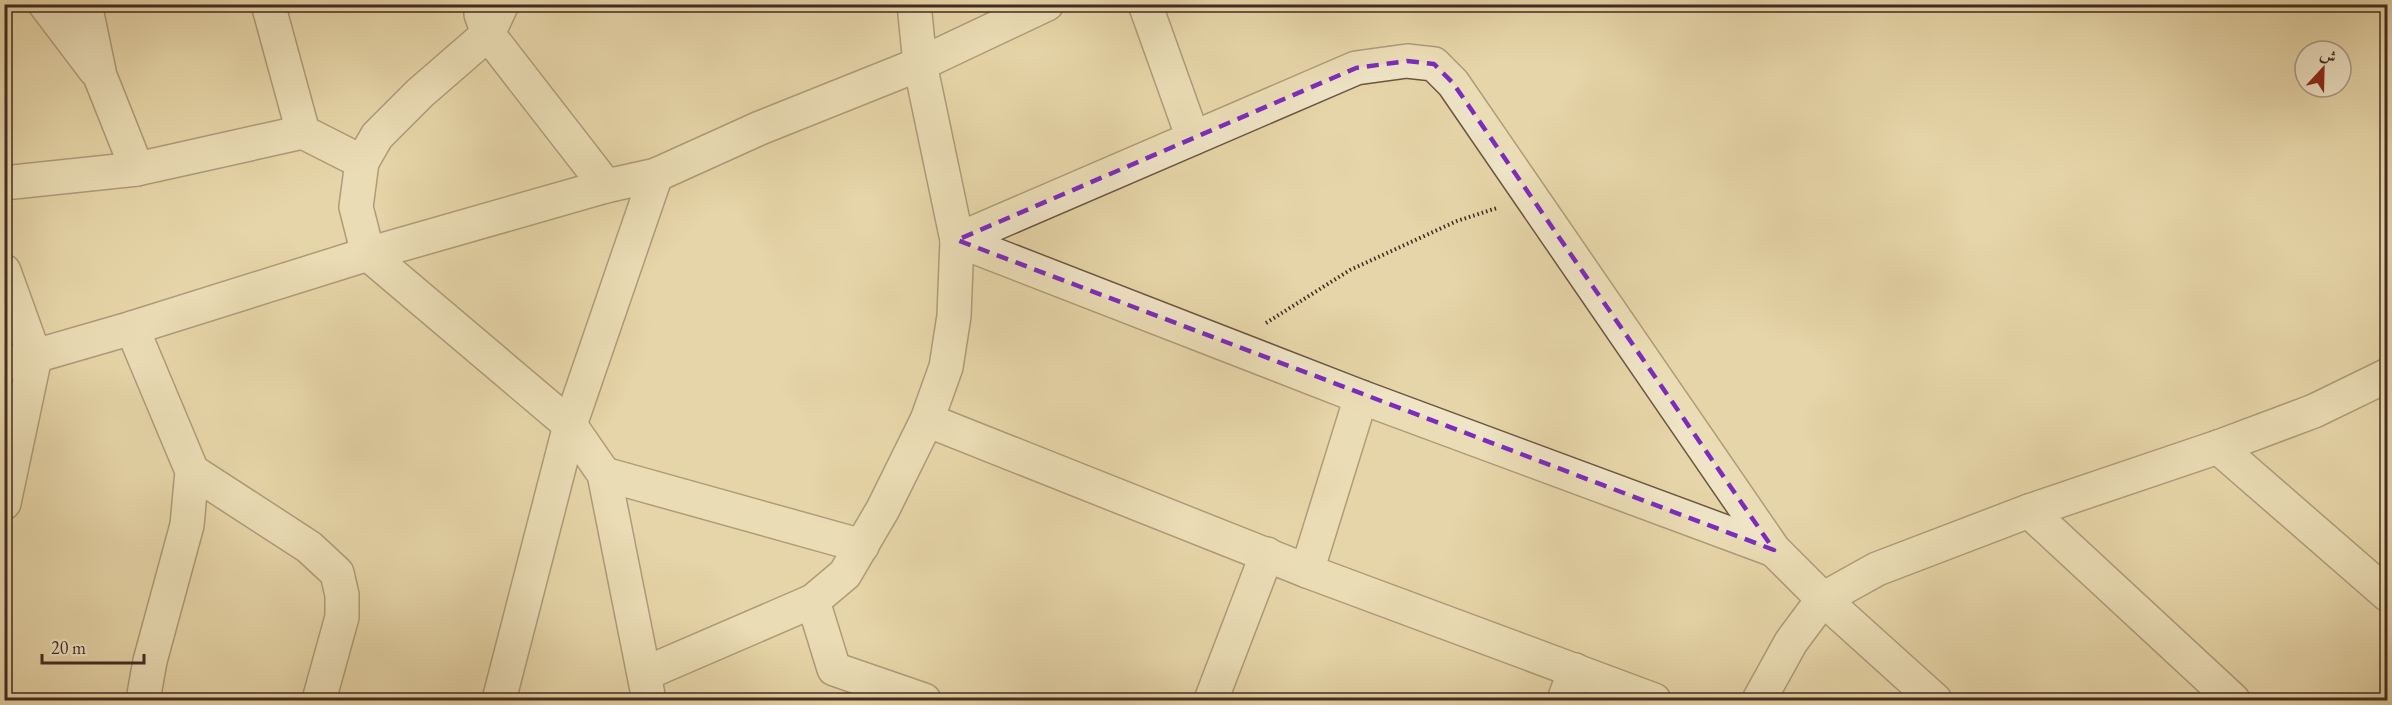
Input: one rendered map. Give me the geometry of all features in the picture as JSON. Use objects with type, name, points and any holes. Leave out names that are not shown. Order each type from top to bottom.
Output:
[{"type":"street","points":[[45,4],[100,76]]},
{"type":"street","points":[[86,4],[100,76],[137,169]]},
{"type":"street","points":[[268,4],[303,132]]},
{"type":"street","points":[[502,4],[483,19],[420,93],[377,136],[362,162],[356,207],[368,254],[570,425],[604,474],[647,687],[813,601],[845,574],[888,499],[927,420],[946,367],[954,316],[957,240],[920,64],[914,4]]},
{"type":"street","points":[[20,361],[368,254],[606,186],[656,175],[760,128],[920,64],[1047,4]]},
{"type":"street","points":[[1145,4],[1193,138]]},
{"type":"street","points":[[483,19],[606,186]]},
{"type":"street","points":[[957,240],[1356,68],[1407,62],[1434,64],[1453,83],[1774,550],[1823,599],[1935,700]]},
{"type":"street","points":[[4,183],[137,169],[303,132],[362,162]]},
{"type":"street","points":[[500,700],[570,425],[656,175]]},
{"type":"street","points":[[957,240],[1361,397],[1774,550]]},
{"type":"street","points":[[4,272],[20,361],[4,503]]},
{"type":"street","points":[[132,328],[192,471],[187,525],[150,661],[143,700]]},
{"type":"street","points":[[1759,700],[1791,642],[1823,599],[1877,569],[2029,510],[2218,447],[2314,411],[2388,375]]},
{"type":"street","points":[[1307,571],[1361,397]]},
{"type":"street","points":[[927,420],[1307,571],[1654,700]]},
{"type":"street","points":[[2218,447],[2388,595]]},
{"type":"street","points":[[192,471],[309,547],[337,573],[342,595],[342,617],[319,700]]},
{"type":"street","points":[[604,474],[862,546]]},
{"type":"street","points":[[2029,510],[2233,700]]},
{"type":"street","points":[[1211,700],[1267,554]]},
{"type":"street","points":[[813,601],[843,700]]},
{"type":"street","points":[[834,669],[924,700]]},
{"type":"street","points":[[1564,700],[1575,670]]},
{"type":"path","points":[[1230,345],[1350,270],[1457,221],[1531,196]]},
{"type":"highlighted area","points":[[1407,61],[1434,64],[1453,83],[1774,550],[957,240],[1356,68]]}]
